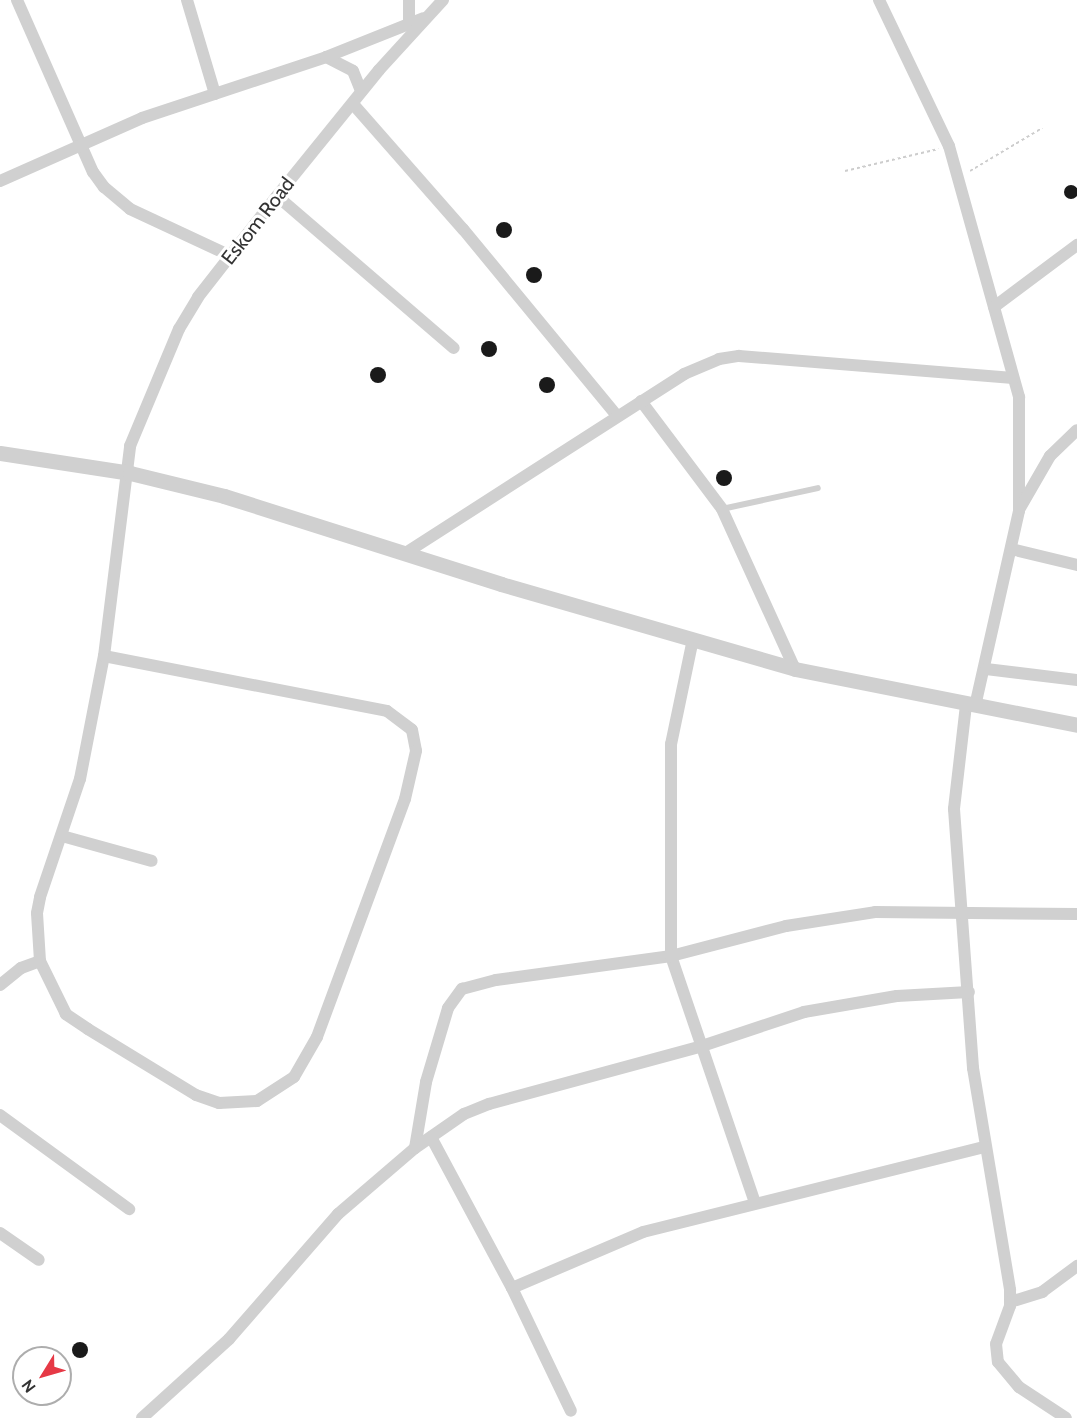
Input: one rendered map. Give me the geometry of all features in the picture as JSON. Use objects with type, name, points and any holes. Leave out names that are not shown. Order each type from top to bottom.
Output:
[{"type":"street","points":[[17,0],[93,172],[114,198],[231,256]]},
{"type":"street","points":[[187,0],[215,94]]},
{"type":"street","points":[[409,0],[409,24]]},
{"type":"street","name":"Eskom Road","points":[[40,961],[37,913],[80,779],[104,656],[129,473],[130,446],[179,329],[231,256],[361,91],[443,0]]},
{"type":"street","points":[[879,0],[949,146],[1022,418],[1019,511],[986,669],[970,706],[954,809],[973,1068],[1010,1302],[996,1344],[998,1362],[1019,1387],[1066,1418]]},
{"type":"street","points":[[0,181],[81,143],[215,94],[326,57],[428,16]]},
{"type":"street","points":[[326,57],[352,71],[361,91]]},
{"type":"street","points":[[352,104],[463,229],[617,416]]},
{"type":"street","points":[[277,196],[454,348]]},
{"type":"street","points":[[994,307],[1077,245]]},
{"type":"street","points":[[404,554],[640,401],[703,365],[739,356],[1012,378]]},
{"type":"street","points":[[640,401],[722,509],[795,669]]},
{"type":"street","points":[[1019,511],[1050,456],[1077,430]]},
{"type":"street","points":[[0,453],[129,473],[224,496],[404,554],[795,669],[970,706],[1077,725]]},
{"type":"street","points":[[1011,549],[1077,565]]},
{"type":"street","points":[[693,639],[671,744],[671,956],[699,1047],[755,1203]]},
{"type":"street","points":[[0,985],[21,968],[40,961],[66,1014],[196,1095],[219,1103],[240,1104],[257,1101],[278,1090],[294,1077],[317,1037],[405,799],[416,751],[412,730],[387,711],[104,656]]},
{"type":"street","points":[[986,669],[1077,680]]},
{"type":"street","points":[[62,837],[152,861]]},
{"type":"street","points":[[415,1148],[426,1082],[456,994],[496,980],[671,956],[834,917],[875,912],[963,910],[1077,915]]},
{"type":"street","points":[[142,1418],[229,1339],[338,1214],[415,1148],[464,1114],[489,1104],[699,1047],[804,1012],[849,1002],[969,992]]},
{"type":"street","points":[[0,1115],[129,1209]]},
{"type":"street","points":[[431,1137],[512,1288],[571,1411]]},
{"type":"street","points":[[512,1288],[643,1232],[985,1147]]},
{"type":"street","points":[[0,1233],[39,1260]]},
{"type":"street","points":[[1010,1302],[1042,1292],[1077,1266]]},
{"type":"lane","points":[[722,509],[818,488]]},
{"type":"path","points":[[958,177],[1042,128]]},
{"type":"path","points":[[845,171],[949,146]]},
{"type":"building","points":[[1068,185],[1074,185],[1078,192],[1074,199],[1068,199],[1064,195],[1064,189]]},
{"type":"building","points":[[504,222],[510,224],[512,230],[510,236],[504,238],[498,236],[496,230],[498,224]]},
{"type":"building","points":[[534,267],[542,275],[534,283],[526,275]]},
{"type":"building","points":[[489,341],[497,349],[489,357],[481,349]]},
{"type":"building","points":[[378,367],[384,369],[386,375],[384,381],[378,383],[372,381],[370,375],[372,369]]},
{"type":"building","points":[[547,377],[555,385],[547,393],[539,385]]},
{"type":"building","points":[[724,470],[730,472],[732,478],[730,484],[724,486],[718,484],[716,478],[718,472]]},
{"type":"building","points":[[80,1342],[87,1347],[87,1353],[80,1358],[72,1350]]}]
